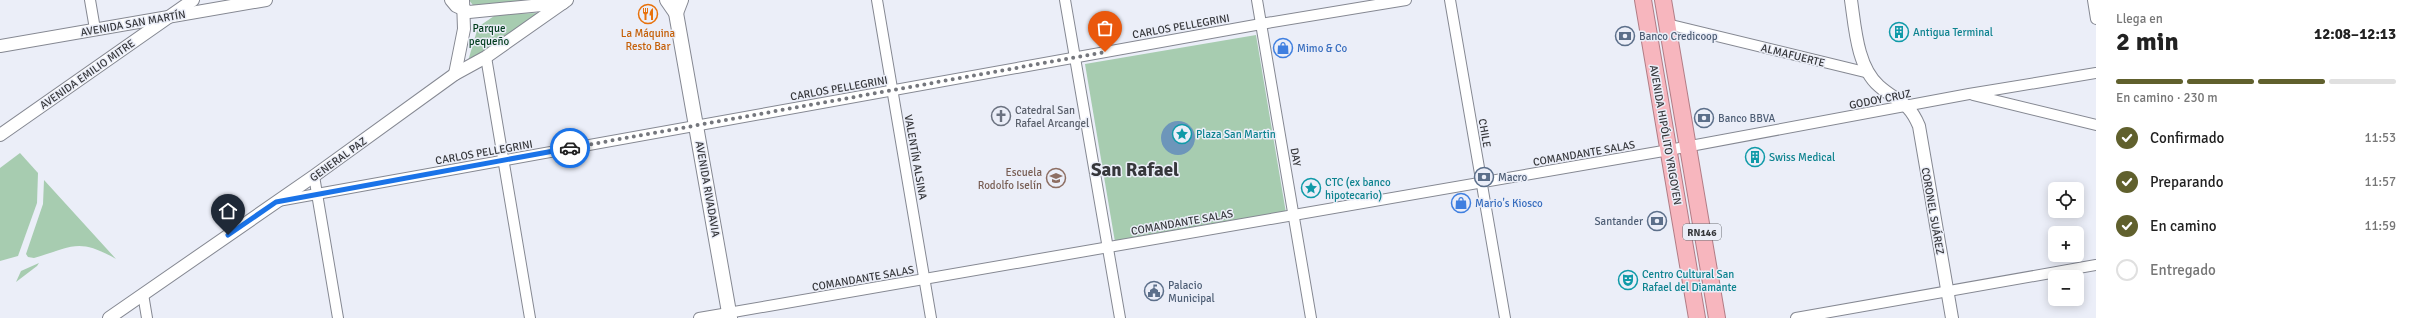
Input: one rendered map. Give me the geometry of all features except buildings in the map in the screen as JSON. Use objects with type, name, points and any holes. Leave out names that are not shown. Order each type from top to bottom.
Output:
[{"type":"highway","name":"AVENIDA HIPÓLITO YRIGOYEN","points":[[1643,0],[1697,318]]},
{"type":"highway","name":"AVENIDA HIPÓLITO YRIGOYEN","points":[[1663,0],[1717,318]]},
{"type":"main road","name":"AVENIDA RIVADAVIA","points":[[667,0],[678,7],[730,315]]},
{"type":"street","points":[[90,0],[95,30]]},
{"type":"street","name":"AVENIDA EMILIO MITRE","points":[[0,135],[193,0]]},
{"type":"street","name":"AVENIDA SAN MARTÍN","points":[[0,46],[266,0]]},
{"type":"street","points":[[451,0],[478,12],[565,2]]},
{"type":"street","name":"VALENTÍN ALSINA","points":[[877,0],[931,318]]},
{"type":"street","points":[[1065,0],[1120,318]]},
{"type":"street","name":"DAY","points":[[1257,0],[1312,318]]},
{"type":"street","name":"CARLOS PELLEGRINI","points":[[276,202],[1075,57],[1406,0]]},
{"type":"street","name":"CHILE","points":[[1450,0],[1505,318]]},
{"type":"street","points":[[1851,0],[1858,43],[1869,73],[1879,86],[1908,106]]},
{"type":"street","points":[[2093,0],[2096,19]]},
{"type":"street","name":"GENERAL PAZ","points":[[109,318],[314,176],[455,74],[486,57],[565,2]]},
{"type":"street","points":[[455,74],[464,29],[462,5]]},
{"type":"street","name":"ALMAFUERTE","points":[[1667,24],[1869,73]]},
{"type":"street","points":[[486,57],[502,161],[530,318]]},
{"type":"street","name":"GODOY CRUZ","points":[[1669,150],[1969,94],[2096,73]]},
{"type":"street","points":[[1969,94],[2096,125]]},
{"type":"street","name":"CORONEL SUÁREZ","points":[[1908,106],[1919,126],[1952,318]]},
{"type":"street","name":"COMANDANTE SALAS","points":[[699,318],[730,315],[925,279],[1669,150]]},
{"type":"street","points":[[314,176],[338,318]]},
{"type":"street","points":[[1796,318],[2096,265]]},
{"type":"street","points":[[143,294],[147,318]]},
{"type":"green space","name":"Parque pequeño","points":[[469,0],[565,0],[475,8]]},
{"type":"green space","name":"Parque pequeño","points":[[540,13],[472,62],[468,61],[478,27],[497,14]]},
{"type":"green space","points":[[1256,35],[1286,213],[1115,242],[1085,64]]},
{"type":"green space","points":[[20,153],[38,173],[37,203],[18,256],[0,261],[0,168]]},
{"type":"green space","points":[[44,180],[116,259],[103,252],[83,246],[75,246],[34,258],[28,257],[26,254],[43,204]]},
{"type":"green space","points":[[39,263],[37,266],[16,282],[21,271]]},
{"type":"water","points":[[1175,121],[1181,121],[1190,126],[1194,132],[1194,144],[1190,150],[1181,155],[1175,155],[1166,150],[1161,141],[1161,135],[1166,126]]},
{"type":"way so far","points":[[570,148],[1105,52]]},
{"type":"place","name":"La Máquina Resto Bar","points":[[648,14]]},
{"type":"place","name":"Antigua Terminal","points":[[1899,32]]},
{"type":"place","name":"Banco Credicoop","points":[[1625,36]]},
{"type":"place","name":"Mimo & Co","points":[[1283,48]]},
{"type":"place","name":"Catedral San Rafael Arcangel","points":[[1001,116]]},
{"type":"place","name":"Banco BBVA","points":[[1704,118]]},
{"type":"place","name":"Plaza San Martin","points":[[1182,134]]},
{"type":"place","name":"Swiss Medical","points":[[1755,157]]},
{"type":"place","name":"Macro","points":[[1484,177]]},
{"type":"place","name":"Escuela Rodolfo Iselín","points":[[1056,178]]},
{"type":"place","name":"CTC (ex banco hipotecario)","points":[[1311,188]]},
{"type":"place","name":"Mario's Kiosco","points":[[1461,203]]},
{"type":"place","name":"Santander","points":[[1657,221]]},
{"type":"place","name":"Centro Cultural San Rafael del Diamante","points":[[1628,280]]},
{"type":"place","name":"Palacio Municipal","points":[[1154,291]]},
{"type":"district","name":"San Rafael","points":[[1135,169]]},
{"type":"route","points":[[228,235],[276,202],[570,148]]}]
